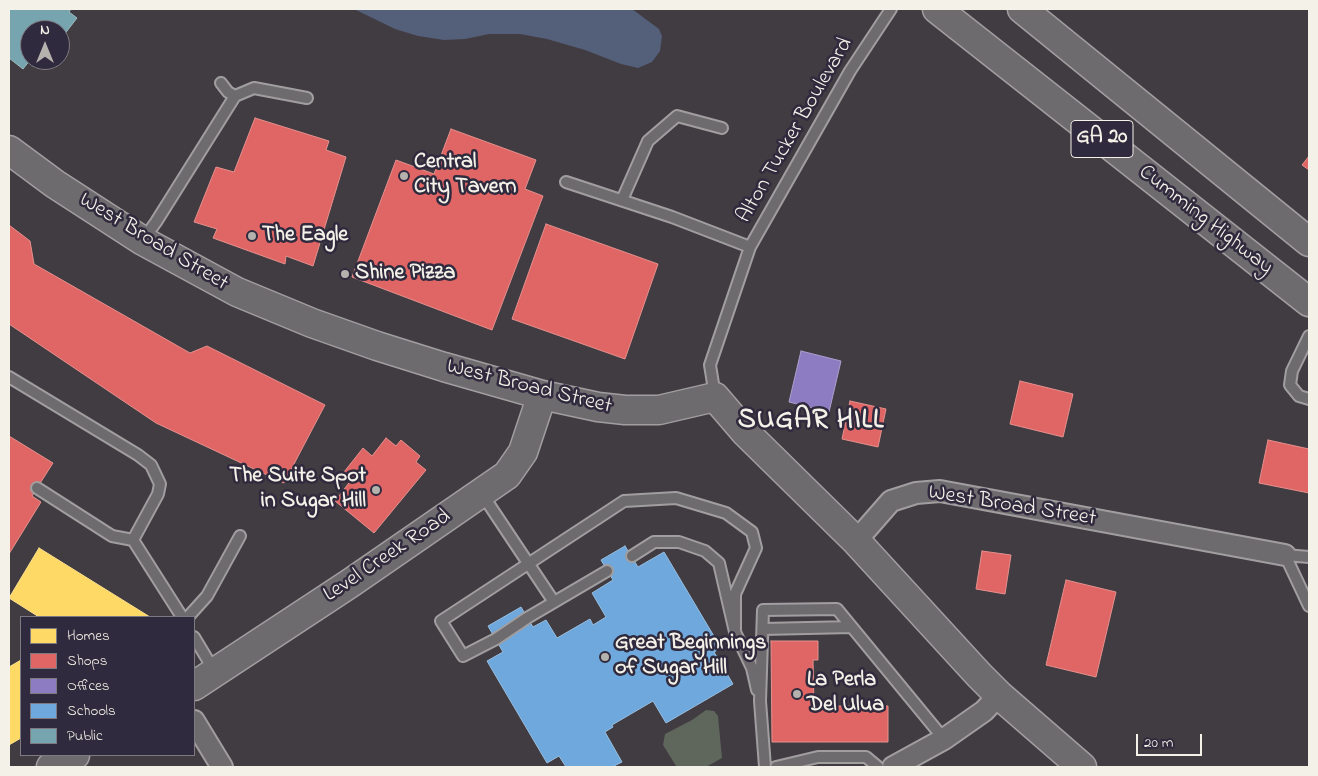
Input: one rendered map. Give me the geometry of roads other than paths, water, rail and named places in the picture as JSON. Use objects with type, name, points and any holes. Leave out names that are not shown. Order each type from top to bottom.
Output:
[{"type":"main road","name":"Cumming Highway","points":[[937,9],[1309,302]]},
{"type":"main road","name":"GA 20","points":[[1022,9],[1309,242]]},
{"type":"main road","name":"West Broad Street","points":[[9,150],[56,184],[142,241],[236,292],[312,323],[444,368],[542,395],[598,407],[626,410],[659,410],[715,397]]},
{"type":"main road","name":"Level Creek Road","points":[[205,679],[349,584],[506,475],[523,452],[542,395]]},
{"type":"main road","points":[[715,397],[745,432],[856,541],[999,695],[1082,767]]},
{"type":"main road","points":[[51,767],[73,756]]},
{"type":"street","name":"West Broad Street","points":[[856,541],[891,500],[916,492],[940,491],[1285,555]]},
{"type":"street","points":[[893,767],[944,739],[984,711],[999,695]]},
{"type":"street","points":[[195,724],[222,767]]},
{"type":"lane","name":"Alton Tucker Boulevard","points":[[715,397],[710,365],[750,247],[850,71],[891,9]]},
{"type":"lane","points":[[221,83],[228,92],[235,96]]},
{"type":"lane","points":[[142,241],[156,222],[235,96],[254,88],[307,98]]},
{"type":"lane","points":[[622,200],[648,141],[677,116],[722,128]]},
{"type":"lane","points":[[566,182],[672,217],[750,247]]},
{"type":"lane","points":[[1309,336],[1292,372],[1290,385],[1299,396],[1309,399]]},
{"type":"lane","points":[[9,377],[138,455],[151,465],[160,484],[158,494],[133,540]]},
{"type":"lane","points":[[37,488],[112,536],[133,540],[181,616]]},
{"type":"lane","points":[[481,493],[554,602]]},
{"type":"lane","points":[[607,570],[496,639],[463,656],[441,620],[624,501],[676,498],[726,513],[752,532],[756,548],[735,594],[735,632]]},
{"type":"lane","points":[[189,616],[207,596],[240,536]]},
{"type":"lane","points":[[632,556],[654,542],[680,542],[705,551],[719,562],[735,632],[752,668],[760,701]]},
{"type":"lane","points":[[1285,555],[1309,558]]},
{"type":"lane","points":[[1285,555],[1309,606]]},
{"type":"lane","points":[[765,767],[760,701],[764,628],[763,610],[837,609],[944,739]]},
{"type":"lane","points":[[764,628],[852,627]]},
{"type":"lane","points":[[195,641],[205,679]]},
{"type":"lane","points":[[776,767],[818,757],[866,757],[878,767]]},
{"type":"water","points":[[354,9],[632,9],[659,29],[662,36],[660,51],[652,62],[638,68],[547,39],[520,34],[489,34],[465,39],[444,40],[418,36],[395,29]]},
{"type":"place","name":"Central City Tavern","points":[[404,176]]},
{"type":"place","name":"The Eagle","points":[[252,236]]},
{"type":"place","name":"Shine Pizza","points":[[345,274]]},
{"type":"place","name":"The Suite Spot in Sugar Hill","points":[[376,490]]},
{"type":"place","name":"Great Beginnings of Sugar Hill","points":[[605,657]]},
{"type":"place","name":"La Perla Del Ulua","points":[[797,694]]},
{"type":"district","name":"SUGAR HILL","points":[[811,422]]}]
